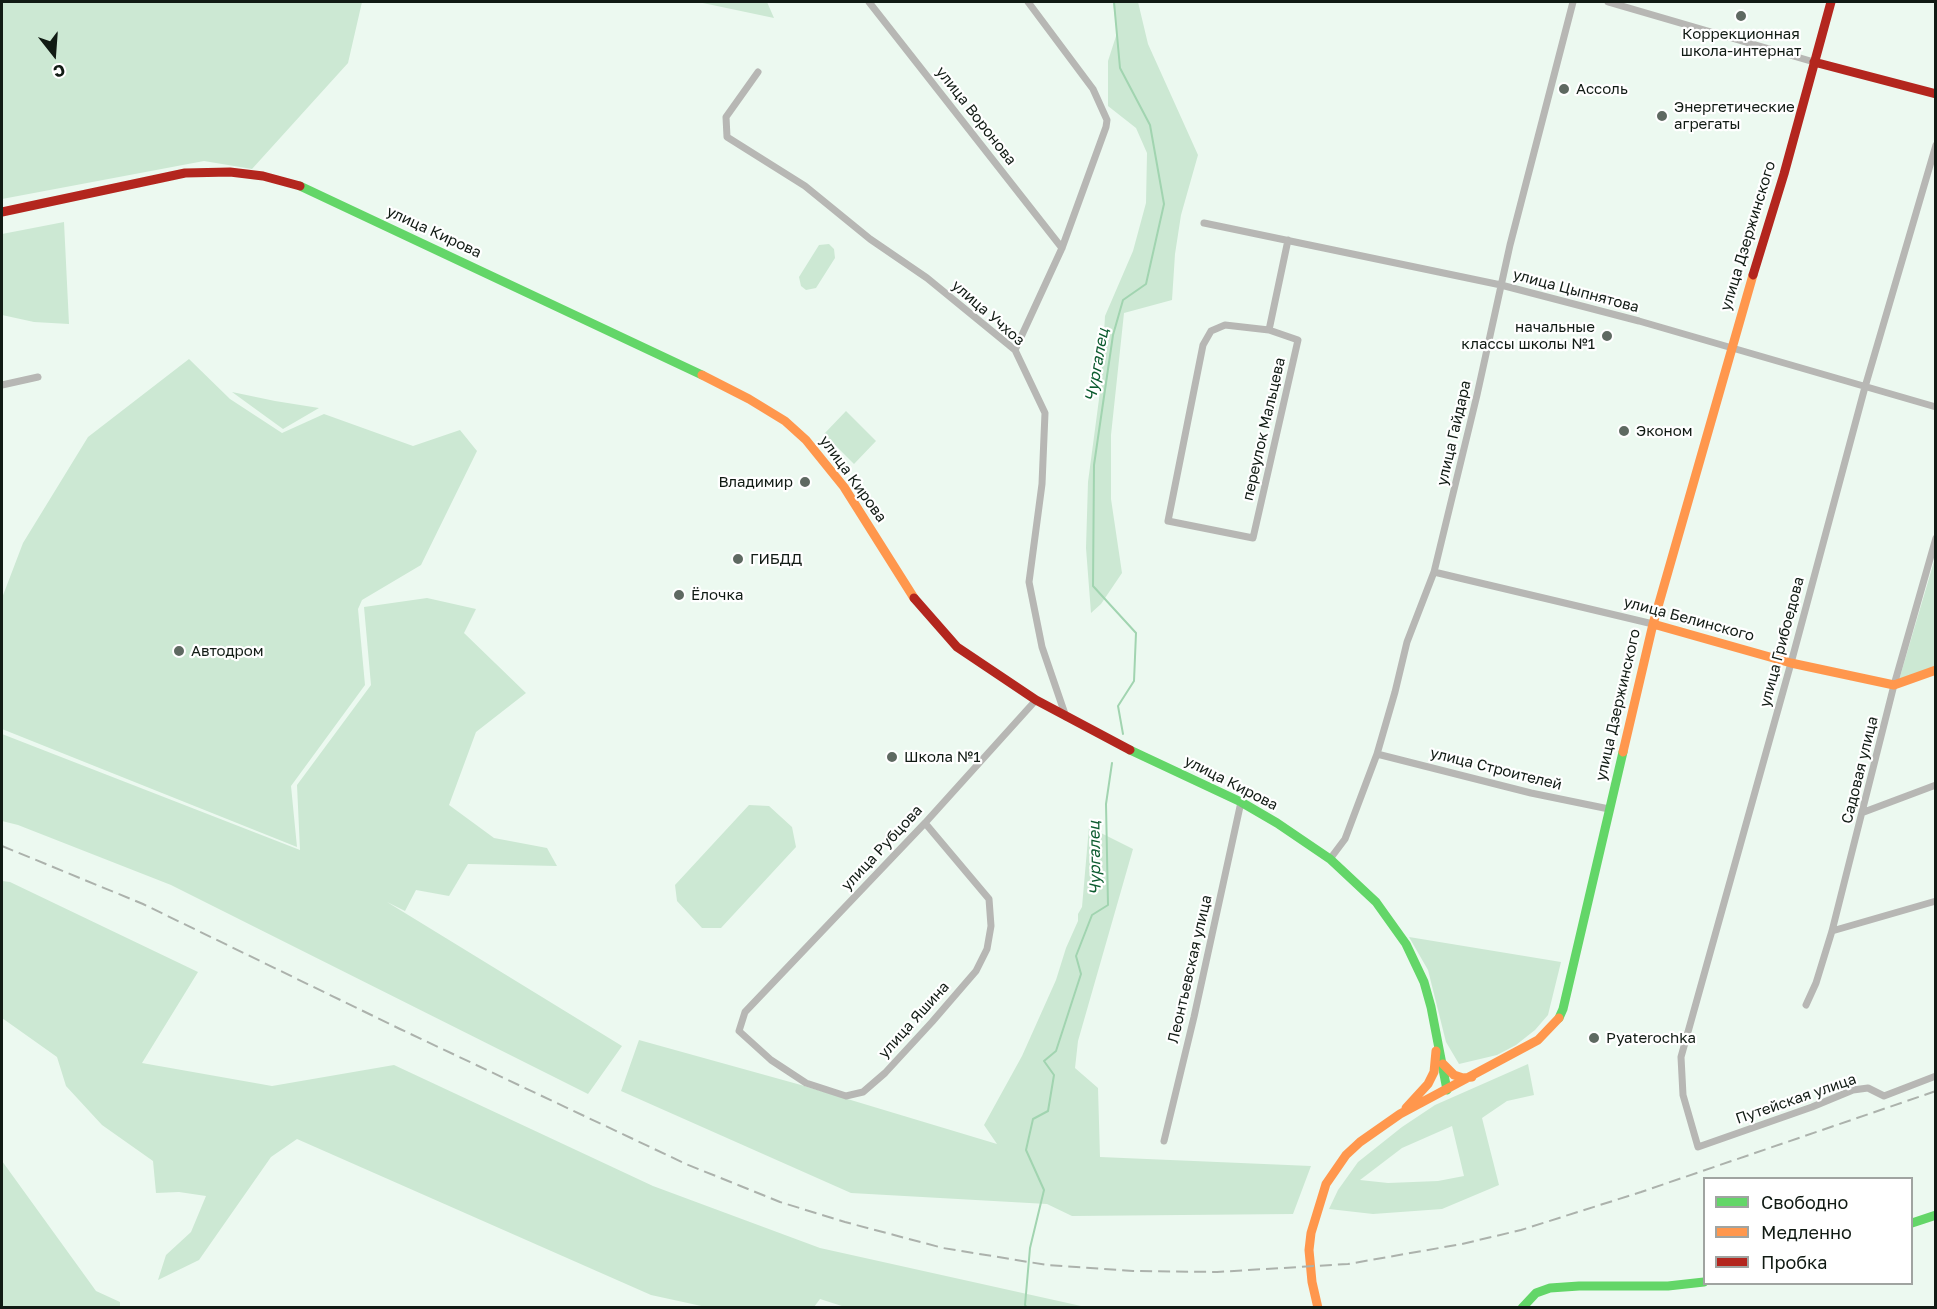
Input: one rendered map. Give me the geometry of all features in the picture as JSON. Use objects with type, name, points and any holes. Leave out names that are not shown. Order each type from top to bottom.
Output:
[{"type":"main road","name":"улица Дзержинского","points":[[1318,1308],[1312,1282],[1309,1251],[1315,1215],[1326,1184],[1346,1155],[1360,1142],[1400,1114],[1538,1040],[1558,1019],[1563,1009],[1653,624],[1731,348],[1784,174],[1831,2]]},
{"type":"main road","points":[[1814,62],[1894,81],[1935,94]]},
{"type":"main road","name":"улица Кирова","points":[[2,212],[185,173],[230,172],[293,183],[689,368],[750,399],[785,421],[806,440],[844,487],[913,596],[957,647],[1036,700],[1066,717],[1142,756],[1241,802],[1277,823],[1330,859],[1376,902],[1406,944],[1424,982],[1448,1090]]},
{"type":"main road","name":"улица Белинского","points":[[1653,624],[1791,663],[1894,685]]},
{"type":"main road","points":[[1894,685],[1935,670]]},
{"type":"main road","points":[[1400,1114],[1431,1078],[1436,1058],[1436,1036]]},
{"type":"main road","points":[[1441,1060],[1454,1075],[1463,1078],[1474,1076]]},
{"type":"main road","points":[[1913,1222],[1935,1215]]},
{"type":"main road","points":[[1522,1308],[1536,1293],[1551,1288],[1668,1286],[1703,1282]]},
{"type":"street","name":"улица Воронова","points":[[869,2],[1062,248]]},
{"type":"street","points":[[1015,350],[1062,248],[1106,127],[1106,114],[1093,89],[1028,2]]},
{"type":"street","name":"улица Гайдара","points":[[1330,859],[1346,839],[1377,754],[1407,642],[1434,572],[1478,395],[1501,285],[1573,2]]},
{"type":"street","points":[[1608,2],[1814,62]]},
{"type":"street","name":"улица Учхоз","points":[[758,72],[726,117],[727,137],[805,186],[870,239],[927,278],[1015,350],[1045,412],[1042,484],[1029,582],[1042,646],[1066,717]]},
{"type":"street","name":"улица Грибоедова","points":[[1698,1148],[1683,1095],[1681,1057],[1791,663],[1864,387],[1935,145]]},
{"type":"street","name":"улица Цыпнятова","points":[[1204,223],[1501,285],[1639,321],[1935,407]]},
{"type":"street","points":[[1269,330],[1288,240]]},
{"type":"street","name":"переулок Мальцева","points":[[1225,325],[1269,330],[1298,340],[1253,538],[1168,521],[1203,345],[1211,331],[1225,325]]},
{"type":"street","points":[[2,385],[38,377]]},
{"type":"street","name":"Садовая улица","points":[[1806,1005],[1816,983],[1833,931],[1894,685],[1935,538]]},
{"type":"street","name":"улица Белинского","points":[[1434,572],[1653,624]]},
{"type":"street","name":"улица Рубцова","points":[[745,1012],[925,823],[1036,700]]},
{"type":"street","name":"улица Строителей","points":[[1377,754],[1530,793],[1609,809]]},
{"type":"street","points":[[1864,812],[1935,785]]},
{"type":"street","name":"Леонтьевская улица","points":[[1164,1141],[1241,802]]},
{"type":"street","name":"улица Яшина","points":[[745,1012],[739,1031],[771,1060],[806,1083],[846,1096],[863,1092],[885,1073],[976,971],[987,949],[991,926],[989,899],[925,823]]},
{"type":"street","points":[[1833,931],[1935,901]]},
{"type":"street","name":"Путейская улица","points":[[1698,1148],[1853,1090],[1868,1088],[1884,1096],[1935,1076]]},
{"type":"green space","points":[[2,2],[362,2],[348,63],[252,169],[204,161],[2,199]]},
{"type":"green space","points":[[698,2],[767,2],[774,18]]},
{"type":"green space","points":[[1113,2],[1138,2],[1148,44],[1198,155],[1181,215],[1175,254],[1172,300],[1124,313],[1111,435],[1111,499],[1122,573],[1101,604],[1091,613],[1086,548],[1088,482],[1101,384],[1105,316],[1133,251],[1146,203],[1147,153],[1136,128],[1108,106],[1108,61],[1117,33]]},
{"type":"green space","points":[[64,222],[69,324],[34,322],[2,315],[2,234]]},
{"type":"green space","points":[[829,244],[834,249],[835,258],[816,288],[806,290],[801,286],[799,277],[819,245]]},
{"type":"green space","points":[[189,359],[230,399],[282,433],[324,414],[413,446],[460,430],[477,451],[421,565],[362,600],[358,609],[365,685],[291,786],[297,847],[2,729],[2,598],[23,543],[88,437]]},
{"type":"green space","points":[[232,392],[275,401],[319,408],[283,429]]},
{"type":"green space","points":[[846,411],[876,441],[854,464],[824,434]]},
{"type":"green space","points":[[1935,558],[1935,667],[1899,680]]},
{"type":"green space","points":[[427,598],[476,609],[464,633],[526,693],[476,732],[449,805],[494,838],[547,848],[557,866],[468,864],[449,896],[416,890],[405,911],[387,902],[622,1046],[588,1094],[171,885],[18,825],[2,821],[2,734],[300,850],[297,785],[371,685],[364,607]]},
{"type":"green space","points":[[749,805],[769,806],[792,827],[796,847],[721,928],[702,928],[677,901],[675,885]]},
{"type":"green space","points":[[1089,827],[1133,849],[1078,1041],[1075,1068],[1098,1088],[1100,1157],[1311,1166],[1293,1214],[1072,1216],[1047,1204],[851,1193],[621,1091],[639,1040],[801,1085],[997,1144],[984,1125],[1022,1056],[1056,980],[1066,948],[1078,921],[1078,914],[1082,907]]},
{"type":"green space","points":[[2,881],[10,882],[198,972],[142,1063],[272,1086],[394,1065],[653,1186],[820,1248],[1082,1307],[848,1308],[820,1299],[814,1307],[706,1307],[651,1295],[297,1139],[271,1157],[199,1260],[158,1280],[166,1255],[191,1232],[206,1196],[179,1192],[156,1193],[153,1161],[102,1125],[66,1086],[57,1057],[2,1018]]},
{"type":"green space","points":[[1409,937],[1561,962],[1548,1015],[1535,1030],[1516,1045],[1497,1055],[1459,1064],[1446,1042],[1428,970]]},
{"type":"green space","points":[[1528,1064],[1534,1095],[1507,1101],[1482,1118],[1499,1185],[1442,1209],[1373,1214],[1329,1209],[1338,1190],[1358,1162],[1402,1127],[1435,1105]],"holes":[[[1452,1126],[1464,1176],[1438,1181],[1388,1183],[1360,1180],[1402,1148]]]},
{"type":"green space","points":[[2,1161],[96,1291],[120,1302],[120,1307],[2,1307]]},
{"type":"waterway","name":"Чургалец","points":[[1114,2],[1120,68],[1150,125],[1164,204],[1146,284],[1123,300],[1113,335],[1094,465],[1093,586],[1136,633],[1134,681],[1118,706],[1123,734]]},
{"type":"waterway","name":"Чургалец","points":[[1027,1308],[1025,1305],[1030,1248],[1044,1190],[1026,1150],[1033,1119],[1048,1111],[1054,1075],[1044,1061],[1056,1051],[1081,974],[1076,956],[1092,915],[1108,905],[1106,804],[1112,763]]},
{"type":"railway","points":[[2,846],[143,904],[686,1164],[780,1202],[943,1248],[1047,1265],[1133,1271],[1217,1272],[1348,1264],[1462,1244],[1521,1230],[1641,1192],[1936,1091]]},
{"type":"traffic: fast","points":[[300,186],[702,375]]},
{"type":"traffic: fast","points":[[1130,750],[1241,802],[1277,823],[1330,859],[1376,902],[1406,944],[1424,982],[1447,1090]]},
{"type":"traffic: fast","points":[[1559,1018],[1623,752]]},
{"type":"traffic: fast","points":[[1913,1223],[1936,1215]]},
{"type":"traffic: fast","points":[[1522,1308],[1536,1293],[1550,1288],[1668,1286],[1703,1282]]},
{"type":"traffic: slow","points":[[1623,752],[1653,624],[1753,275]]},
{"type":"traffic: slow","points":[[702,375],[785,421],[806,440],[844,487],[914,598]]},
{"type":"traffic: slow","points":[[1653,624],[1791,663],[1894,685],[1936,670]]},
{"type":"traffic: slow","points":[[1318,1308],[1312,1282],[1309,1250],[1311,1233],[1326,1184],[1346,1155],[1360,1142],[1400,1114],[1538,1040],[1559,1018]]},
{"type":"traffic: slow","points":[[1406,1108],[1428,1084],[1434,1072],[1436,1051]]},
{"type":"traffic: slow","points":[[1443,1064],[1454,1075],[1463,1078],[1472,1077]]},
{"type":"traffic: jam","points":[[1753,275],[1784,174],[1831,2]]},
{"type":"traffic: jam","points":[[1814,62],[1936,94]]},
{"type":"traffic: jam","points":[[2,212],[185,173],[230,172],[263,176],[300,186]]},
{"type":"traffic: jam","points":[[914,598],[957,647],[1036,700],[1130,750]]},
{"type":"place","name":"Коррекционная школа-интернат","points":[[1741,16]]},
{"type":"place","name":"Ассоль","points":[[1564,89]]},
{"type":"place","name":"Энергетические агрегаты","points":[[1662,116]]},
{"type":"place","name":"начальные классы школы №1","points":[[1607,336]]},
{"type":"place","name":"Эконом","points":[[1624,431]]},
{"type":"place","name":"Владимир","points":[[805,482]]},
{"type":"place","name":"ГИБДД","points":[[738,559]]},
{"type":"place","name":"Ёлочка","points":[[679,595]]},
{"type":"place","name":"Автодром","points":[[179,651]]},
{"type":"place","name":"Школа №1","points":[[892,757]]},
{"type":"place","name":"Pyaterochka","points":[[1594,1038]]}]
